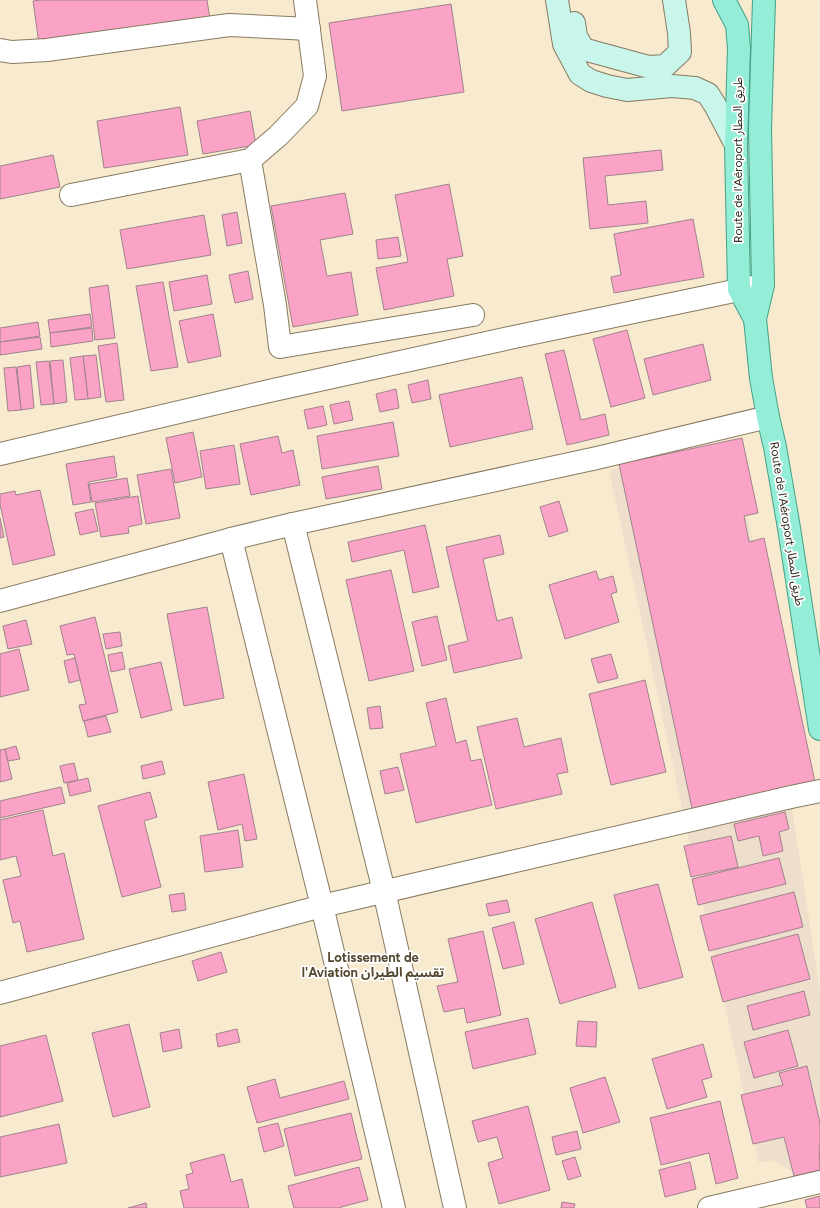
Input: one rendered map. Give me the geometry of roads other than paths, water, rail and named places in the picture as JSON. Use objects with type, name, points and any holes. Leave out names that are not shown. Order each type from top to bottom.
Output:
[{"type":"main road","name":"Route de l'Aéroport طريق المطار","points":[[724,0],[737,25],[739,48],[736,145],[739,289],[755,319]]},
{"type":"main road","name":"Route de l'Aéroport طريق المطار","points":[[764,0],[760,128],[763,285],[755,319],[761,378],[789,528],[820,729]]},
{"type":"street","points":[[71,195],[250,160],[278,136],[307,106],[315,76],[305,0]]},
{"type":"street","points":[[557,0],[564,44],[580,74],[591,82],[627,90],[672,86],[695,88],[708,94],[736,145]]},
{"type":"street","points":[[572,0],[576,36],[583,49],[649,67],[665,66],[680,52],[674,0]]},
{"type":"street","points":[[0,50],[12,52],[47,50],[229,25],[309,29]]},
{"type":"street","points":[[250,160],[275,305],[280,347],[473,315]]},
{"type":"street","points":[[0,454],[269,391],[514,336],[763,285]]},
{"type":"street","points":[[0,601],[231,539],[293,524],[597,458],[768,417]]},
{"type":"street","points":[[293,524],[384,891],[456,1208]]},
{"type":"street","points":[[231,539],[322,906],[394,1208]]},
{"type":"street","points":[[0,993],[322,906],[820,791]]},
{"type":"street","points":[[709,1208],[820,1182]]},
{"type":"district","name":"Lotissement de l'Aviation تقسيم الطيران","points":[[373,964]]}]
